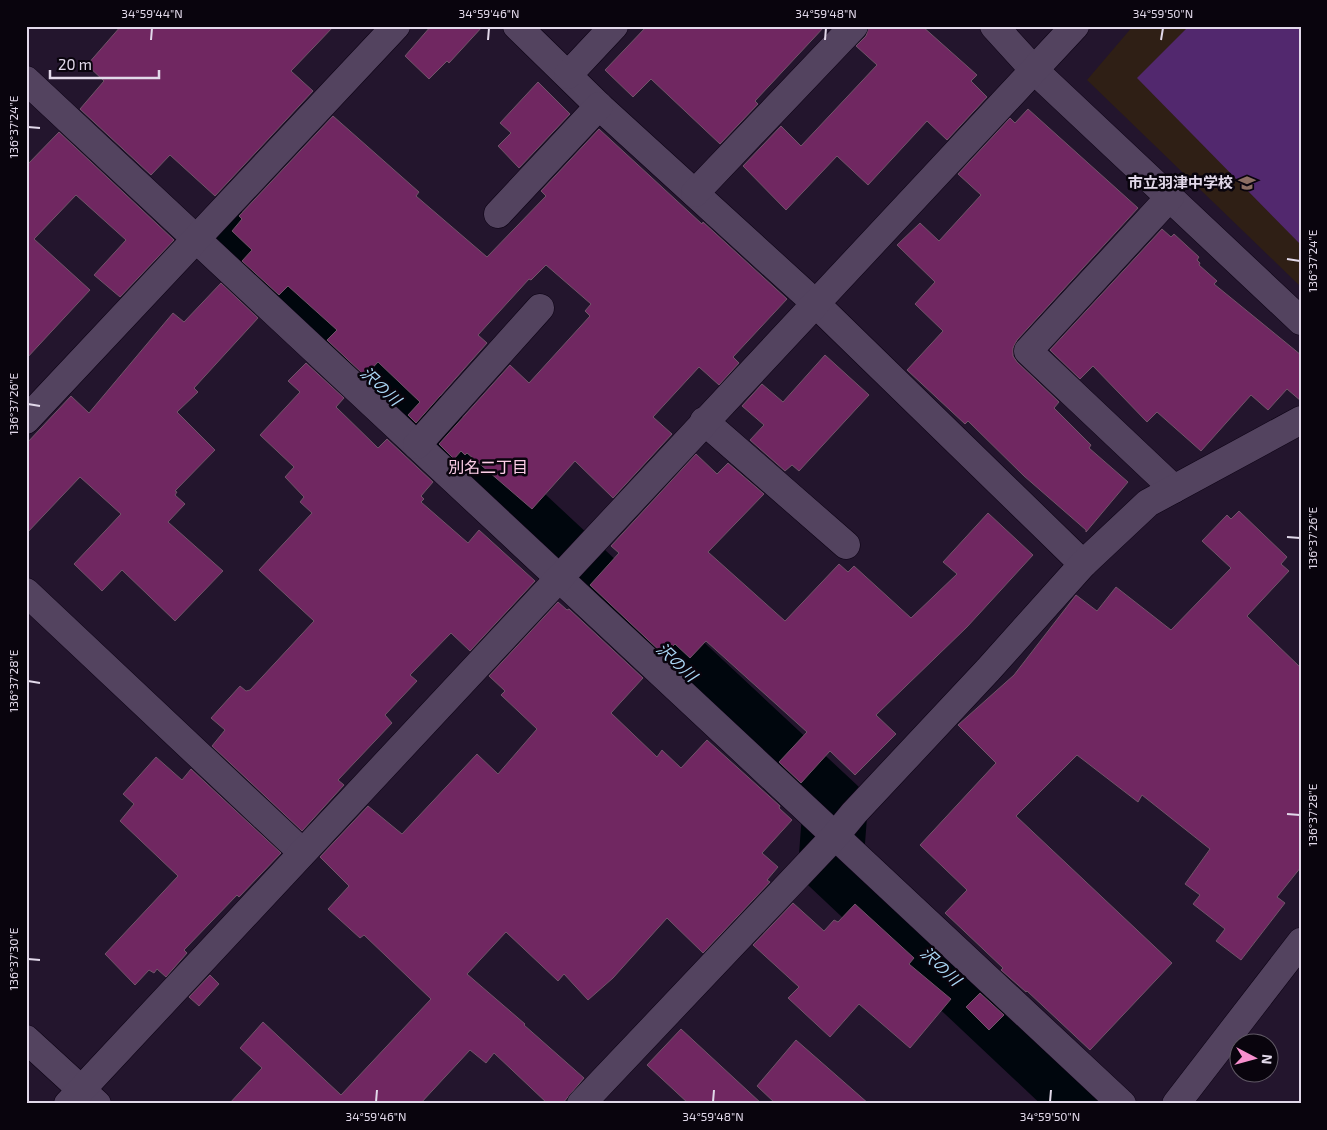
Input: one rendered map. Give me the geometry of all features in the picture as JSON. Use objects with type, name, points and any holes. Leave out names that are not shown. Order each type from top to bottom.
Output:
[{"type":"street","points":[[26,420],[396,26]]},
{"type":"street","points":[[517,26],[599,106],[815,303],[1083,564]]},
{"type":"street","points":[[568,75],[614,26]]},
{"type":"street","points":[[695,192],[854,26]]},
{"type":"street","points":[[994,26],[1033,69],[1301,321]]},
{"type":"street","points":[[26,1039],[82,1099],[302,852],[1075,26]]},
{"type":"street","points":[[26,80],[418,444],[568,568],[836,835],[1122,1104]]},
{"type":"street","points":[[498,214],[599,106]]},
{"type":"street","points":[[1170,198],[1028,351],[1174,489]]},
{"type":"street","points":[[418,444],[540,308]]},
{"type":"street","points":[[581,1104],[836,835],[854,812],[988,670],[1083,564],[1148,503],[1301,420]]},
{"type":"street","points":[[704,421],[846,545]]},
{"type":"street","points":[[26,592],[302,852]]},
{"type":"street","points":[[1176,1104],[1301,942]]},
{"type":"shaded area","name":"市立羽津中学校","points":[[1133,26],[1301,26],[1301,287],[1087,80]]},
{"type":"shaded area","name":"市立羽津中学校","points":[[1189,26],[1301,26],[1301,245],[1137,78]]},
{"type":"building","points":[[121,26],[334,26],[291,71],[313,91],[215,196],[170,155],[151,175],[80,109],[104,81],[87,65]]},
{"type":"building","points":[[431,26],[483,26],[449,63],[447,61],[429,79],[405,56]]},
{"type":"building","points":[[647,26],[825,26],[755,101],[758,104],[720,144],[651,79],[633,97],[605,70]]},
{"type":"building","points":[[869,26],[922,26],[977,75],[971,81],[987,97],[947,140],[927,121],[868,185],[837,156],[786,210],[743,166],[781,126],[801,146],[877,65],[856,46],[866,36]]},
{"type":"building","points":[[538,82],[570,114],[519,168],[498,146],[511,133],[500,123]]},
{"type":"building","points":[[1028,109],[1138,208],[1017,340],[1013,348],[1013,356],[1017,362],[1059,402],[1054,408],[1091,445],[1089,448],[1128,482],[1086,532],[1024,476],[968,421],[965,424],[907,370],[943,331],[915,304],[935,282],[897,245],[920,223],[939,241],[981,195],[958,174],[1010,118],[1015,123]]},
{"type":"building","points":[[333,116],[419,192],[416,196],[487,257],[546,196],[541,191],[599,129],[787,299],[733,357],[739,363],[719,385],[699,367],[653,417],[672,434],[613,498],[575,461],[532,509],[467,453],[465,455],[461,451],[454,459],[439,444],[510,365],[529,383],[590,316],[585,311],[591,304],[546,265],[531,280],[529,279],[478,335],[487,343],[416,423],[408,415],[420,402],[378,362],[365,376],[327,340],[337,330],[288,286],[279,295],[242,261],[252,250],[232,231],[242,219],[239,216]]},
{"type":"building","points":[[59,132],[174,240],[120,297],[94,275],[126,240],[76,195],[34,239],[90,290],[26,359],[26,166]]},
{"type":"building","points":[[1162,229],[1171,237],[1174,234],[1199,257],[1197,260],[1200,263],[1199,265],[1217,281],[1214,284],[1301,355],[1301,401],[1287,389],[1268,410],[1251,395],[1201,451],[1157,412],[1147,422],[1093,366],[1080,379],[1050,350]]},
{"type":"building","points":[[221,283],[258,318],[194,388],[198,392],[177,412],[215,450],[175,491],[177,492],[175,495],[185,504],[168,522],[223,571],[175,621],[122,570],[102,591],[74,564],[121,514],[80,477],[26,534],[26,444],[71,396],[89,413],[173,313],[184,322]]},
{"type":"building","points":[[825,355],[869,395],[799,471],[792,465],[785,471],[750,440],[764,425],[742,406],[762,384],[783,402]]},
{"type":"building","points":[[306,363],[344,398],[336,407],[378,448],[387,439],[433,482],[421,496],[424,499],[421,502],[468,543],[479,530],[535,581],[470,651],[451,633],[410,675],[417,681],[385,715],[392,723],[338,780],[344,785],[302,831],[212,746],[225,730],[211,718],[240,686],[246,691],[250,690],[314,621],[259,570],[312,513],[300,502],[304,497],[285,477],[294,467],[260,435],[300,392],[288,381]]},
{"type":"building","points":[[696,454],[717,474],[728,463],[764,494],[708,552],[785,621],[839,564],[848,572],[854,566],[911,618],[957,574],[943,562],[988,513],[1033,555],[967,627],[876,715],[896,734],[855,775],[830,751],[801,783],[779,762],[807,732],[706,641],[690,658],[675,644],[664,655],[590,585],[619,553],[611,546]]},
{"type":"building","points":[[1239,511],[1287,557],[1281,564],[1289,571],[1247,616],[1301,668],[1301,867],[1277,897],[1285,903],[1241,960],[1216,941],[1225,929],[1193,904],[1200,895],[1185,884],[1210,849],[1142,795],[1138,802],[1077,755],[1016,816],[1172,963],[1090,1050],[1027,991],[1001,970],[1003,968],[945,913],[967,890],[920,845],[996,763],[958,725],[1014,675],[1076,595],[1097,611],[1116,587],[1171,630],[1231,568],[1202,541],[1227,515],[1231,519]]},
{"type":"building","points":[[558,602],[567,610],[569,609],[643,678],[611,713],[657,757],[662,750],[681,768],[707,740],[780,806],[779,808],[792,820],[762,853],[778,867],[767,880],[770,882],[703,953],[667,918],[613,978],[588,1000],[564,974],[558,981],[506,932],[467,974],[584,1078],[562,1104],[548,1104],[494,1053],[486,1063],[470,1050],[420,1104],[229,1104],[262,1068],[240,1048],[263,1022],[341,1095],[431,999],[364,935],[360,938],[328,909],[349,886],[320,857],[368,806],[402,834],[477,754],[498,774],[537,729],[501,695],[505,691],[489,676]]},
{"type":"building","points":[[156,757],[182,780],[191,769],[281,853],[184,950],[187,953],[166,977],[157,969],[154,973],[149,970],[135,985],[105,954],[178,876],[120,821],[134,804],[123,794]]},
{"type":"building","points":[[793,903],[824,931],[834,920],[838,922],[855,904],[914,958],[909,964],[951,999],[910,1048],[859,1004],[830,1037],[788,998],[799,987],[753,945]]},
{"type":"building","points":[[210,975],[219,984],[199,1006],[189,997]]},
{"type":"building","points":[[980,993],[1004,1015],[989,1030],[966,1007]]},
{"type":"building","points":[[681,1029],[762,1104],[689,1104],[647,1065]]},
{"type":"building","points":[[796,1040],[869,1104],[776,1104],[757,1086]]},
{"type":"waterway","name":"沢の川","points":[[223,238],[835,809],[831,862],[1088,1104]]},
{"type":"place","name":"市立羽津中学校","points":[[1247,183]]},
{"type":"district","name":"別名二丁目","points":[[488,467]]}]
